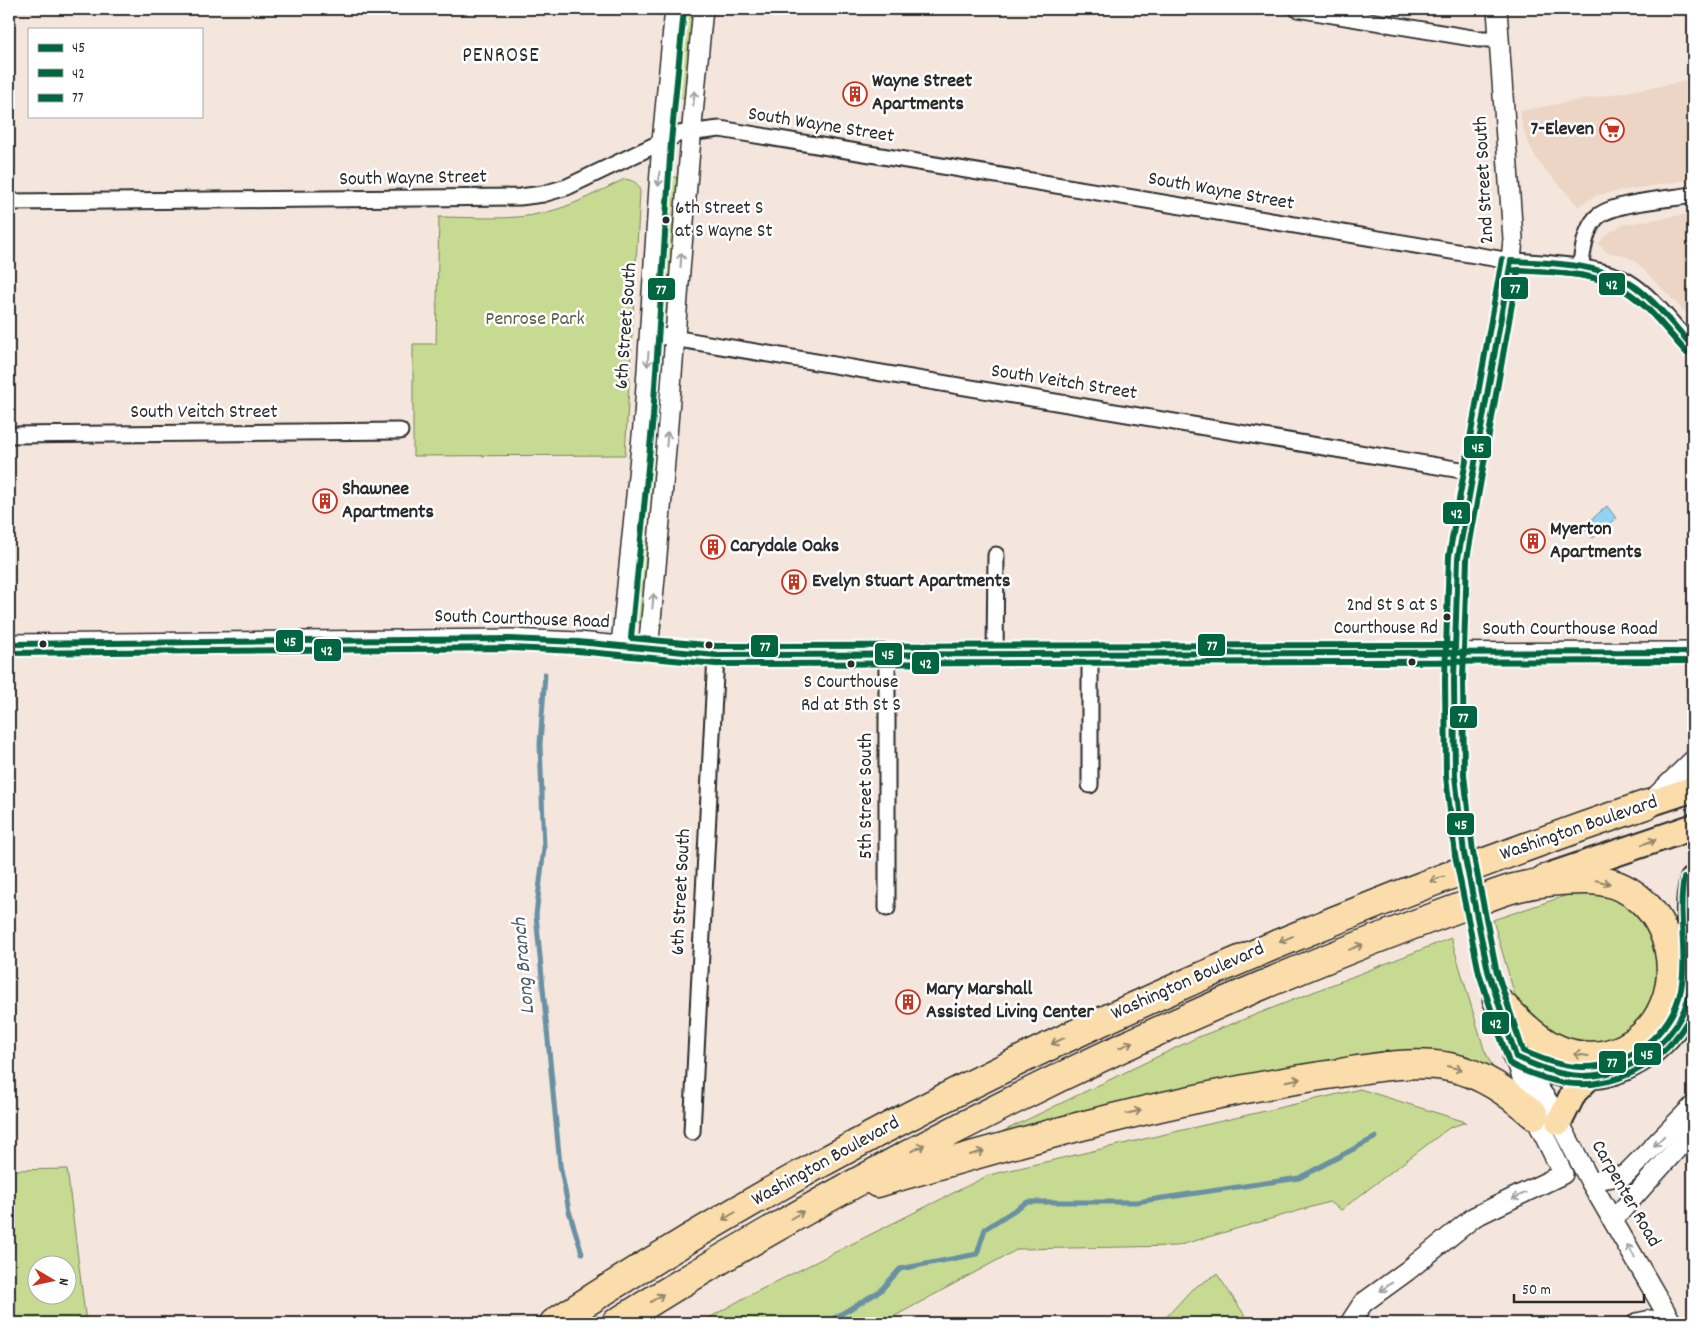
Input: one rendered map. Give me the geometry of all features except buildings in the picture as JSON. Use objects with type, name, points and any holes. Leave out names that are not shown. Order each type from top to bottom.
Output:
[{"type":"highway","name":"Washington Boulevard","points":[[554,1323],[690,1238],[855,1144],[1082,1030],[1236,960],[1368,906],[1693,789]]},
{"type":"highway","name":"Washington Boulevard","points":[[616,1323],[722,1258],[970,1121],[1199,1012],[1373,940],[1520,886],[1693,827]]},
{"type":"highway","points":[[1497,1000],[1530,1031],[1549,1045],[1570,1053],[1602,1056],[1634,1043],[1653,1028],[1667,1009],[1674,986],[1676,962],[1669,935],[1652,910],[1632,893],[1609,883],[1586,879],[1520,886]]},
{"type":"highway","points":[[1516,1057],[1556,1072],[1590,1076],[1627,1065],[1650,1052],[1668,1036],[1682,1016],[1687,1004],[1691,980],[1690,900],[1693,880]]},
{"type":"highway","points":[[830,1197],[1024,1140],[1146,1109],[1290,1081],[1385,1068],[1428,1065],[1461,1070],[1492,1083],[1553,1131],[1574,1092],[1590,1076]]},
{"type":"street","name":"6th Street South","points":[[621,646],[644,416],[662,140],[676,9]]},
{"type":"street","points":[[648,650],[676,338],[690,132],[703,9]]},
{"type":"street","points":[[1297,9],[1469,38],[1498,39]]},
{"type":"street","name":"2nd Street South","points":[[1498,9],[1498,39],[1513,239],[1512,261],[1473,472],[1458,568],[1454,654],[1457,793],[1464,853],[1488,971],[1516,1057],[1553,1131]]},
{"type":"street","name":"South Wayne Street","points":[[9,202],[520,197],[543,194],[567,187],[678,134],[720,129],[1512,261],[1614,275],[1630,283],[1693,347]]},
{"type":"street","points":[[1580,269],[1586,236],[1592,224],[1603,213],[1618,208],[1693,195]]},
{"type":"street","name":"South Veitch Street","points":[[649,334],[1473,472]]},
{"type":"street","name":"South Veitch Street","points":[[9,435],[400,431]]},
{"type":"street","points":[[995,655],[996,555]]},
{"type":"street","name":"South Courthouse Road","points":[[9,644],[535,639],[716,655],[1693,652]]},
{"type":"street","points":[[1090,654],[1090,785]]},
{"type":"street","name":"6th Street South","points":[[692,1132],[716,655]]},
{"type":"street","name":"5th Street South","points":[[887,655],[887,908]]},
{"type":"street","points":[[1648,804],[1693,760]]},
{"type":"street","name":"2nd Street South","points":[[1516,1057],[1549,1103],[1553,1131]]},
{"type":"street","points":[[1590,1180],[1624,1175],[1693,1106]]},
{"type":"street","points":[[1350,1323],[1363,1303],[1408,1271],[1474,1217],[1563,1174],[1553,1131]]},
{"type":"street","name":"Carpenter Road","points":[[1553,1131],[1590,1180],[1672,1323]]},
{"type":"street","points":[[1613,1220],[1693,1131]]},
{"type":"shaded area","points":[[1693,80],[1693,179],[1597,195],[1578,206],[1538,161],[1527,141],[1519,111]]},
{"type":"shaded area","points":[[1693,213],[1693,320],[1634,260],[1620,254],[1608,253],[1598,244],[1607,234],[1621,225]]},
{"type":"green space","points":[[683,9],[696,9],[687,94],[683,98],[677,98],[674,93]]},
{"type":"green space","points":[[670,177],[676,177],[678,182],[668,312],[662,312],[659,307],[666,182]]},
{"type":"green space","name":"Penrose Park","points":[[625,179],[636,183],[640,193],[625,455],[413,456],[413,344],[436,344],[439,217],[505,218],[543,213],[575,203]]},
{"type":"green space","points":[[659,367],[665,368],[654,494],[647,493],[645,488],[655,371]]},
{"type":"green space","points":[[643,542],[649,543],[651,547],[641,623],[635,622],[632,617],[640,546]]},
{"type":"green space","points":[[1577,892],[1618,898],[1648,923],[1666,961],[1656,1006],[1626,1039],[1594,1049],[1552,1040],[1518,1006],[1493,920]]},
{"type":"green space","points":[[1451,938],[1484,1049],[1500,1083],[1464,1060],[985,1140],[1196,1038]]},
{"type":"green space","points":[[1360,1089],[1466,1122],[1449,1128],[1341,1210],[1329,1202],[1177,1246],[1018,1249],[882,1323],[700,1323],[744,1298],[989,1175]]},
{"type":"green space","points":[[67,1169],[77,1254],[28,1254],[28,1304],[78,1304],[78,1258],[86,1323],[9,1323],[9,1170]]},
{"type":"green space","points":[[1217,1274],[1250,1323],[1161,1323],[1192,1289]]},
{"type":"water","points":[[1607,506],[1616,518],[1593,538],[1583,527]]},
{"type":"waterway","name":"Long Branch","points":[[545,674],[540,744],[544,848],[536,915],[560,1165],[569,1211],[582,1253]]},
{"type":"waterway","points":[[826,1323],[880,1291],[900,1269],[977,1254],[985,1229],[1027,1202],[1136,1202],[1299,1178],[1376,1137]]},
{"type":"transit line","name":"77","points":[[684,10],[671,142],[653,417],[631,638],[716,646],[1454,645]]},
{"type":"transit line","name":"42","points":[[1502,259],[1449,556],[1445,679],[1446,776],[1455,855],[1479,973],[1509,1063],[1544,1078],[1567,1083],[1590,1084],[1611,1080],[1631,1073],[1650,1062],[1667,1048],[1681,1031],[1693,1011]]},
{"type":"transit line","name":"45","points":[[1511,261],[1458,558],[1454,679],[1455,776],[1464,853],[1488,971],[1516,1057],[1548,1070],[1573,1076],[1600,1075],[1618,1070],[1635,1062],[1651,1052],[1665,1039],[1685,1008],[1690,990],[1692,976],[1691,894],[1693,880]]},
{"type":"transit line","name":"45","points":[[1511,261],[1577,266],[1593,269],[1624,280],[1637,288],[1652,302],[1693,347]]},
{"type":"transit line","name":"42","points":[[1511,270],[1573,274],[1617,286],[1646,307],[1687,353]]},
{"type":"transit line","name":"77","points":[[1684,878],[1682,892],[1683,975],[1681,989],[1676,1005],[1658,1034],[1630,1055],[1598,1066],[1566,1066],[1544,1060],[1523,1051],[1496,969],[1473,852],[1464,775],[1463,679],[1467,559],[1518,270],[1587,276],[1613,284],[1642,303],[1687,353]]},
{"type":"transit line","name":"45","points":[[9,644],[510,639],[578,642],[716,655],[1693,652]]},
{"type":"transit line","name":"42","points":[[9,653],[510,648],[577,651],[716,664],[1693,661]]},
{"type":"place","name":"Wayne Street Apartments","points":[[855,94]]},
{"type":"place","name":"7-Eleven","points":[[1612,130]]},
{"type":"place","name":"6th Street S at S Wayne St","points":[[666,220]]},
{"type":"place","name":"Shawnee Apartments","points":[[325,501]]},
{"type":"place","name":"Myerton Apartments","points":[[1533,541]]},
{"type":"place","name":"Carydale Oaks","points":[[713,547]]},
{"type":"place","name":"Evelyn Stuart Apartments","points":[[794,582]]},
{"type":"place","name":"2nd St S at S Courthouse Rd","points":[[1447,617]]},
{"type":"place","name":"S Courthouse Rd at 5th St S","points":[[851,664]]},
{"type":"place","name":"Mary Marshall Assisted Living Center","points":[[908,1002]]},
{"type":"district","name":"PENROSE","points":[[501,57]]}]
